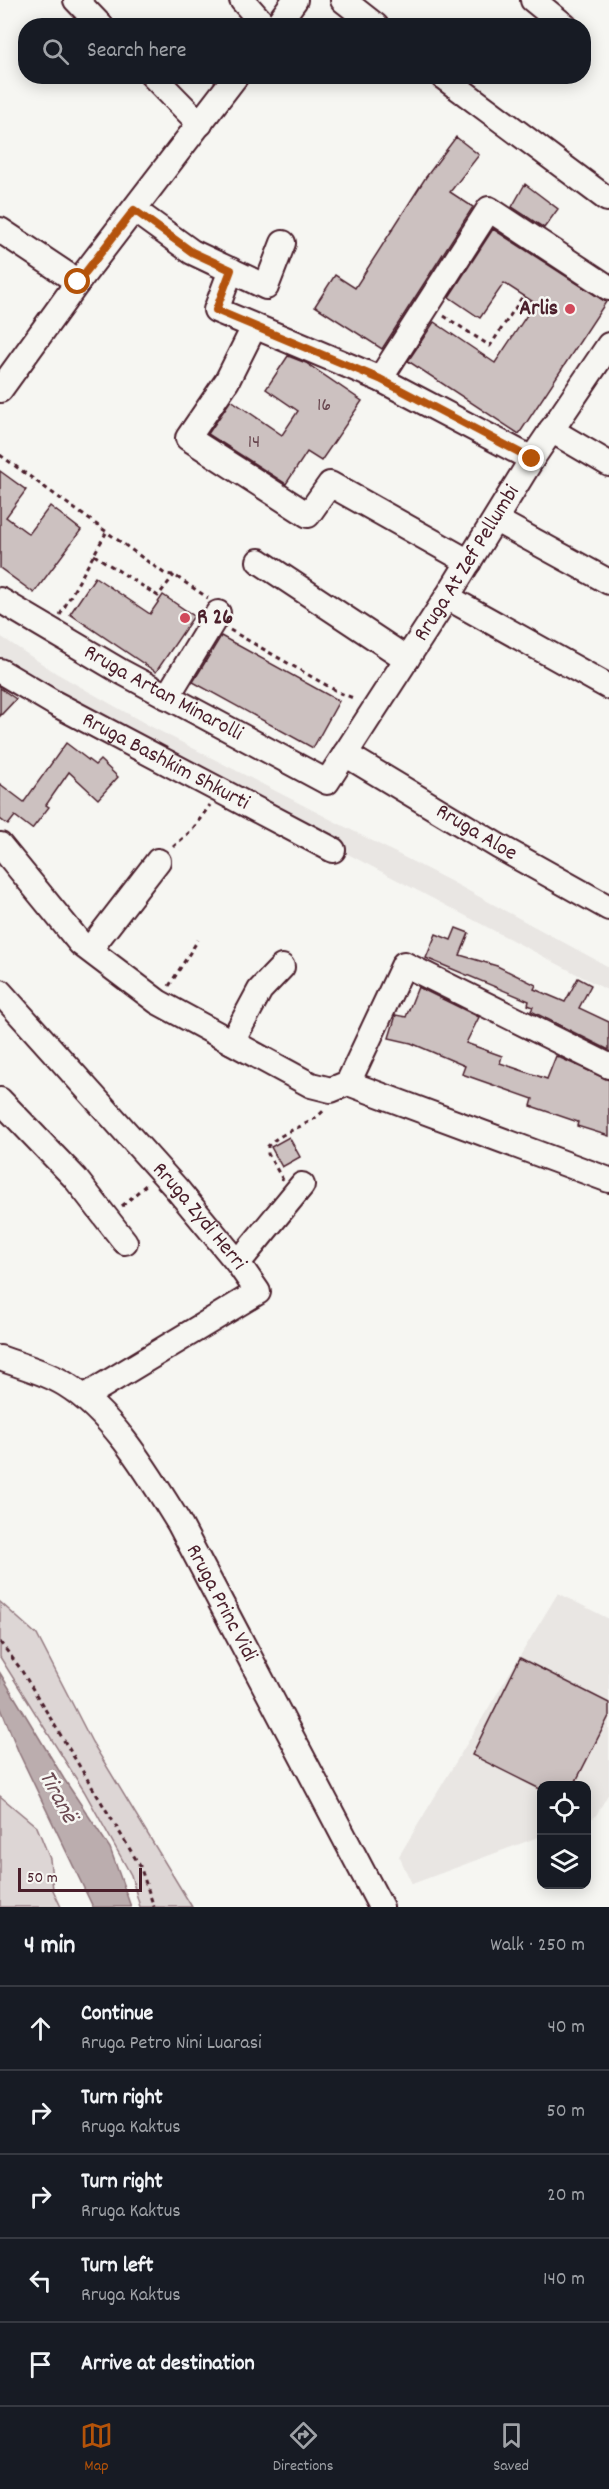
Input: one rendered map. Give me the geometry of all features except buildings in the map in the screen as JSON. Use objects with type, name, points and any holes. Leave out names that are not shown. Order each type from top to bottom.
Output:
[{"type":"street","points":[[76,0],[93,18]]},
{"type":"street","points":[[242,0],[258,18]]},
{"type":"street","points":[[282,18],[295,0]]},
{"type":"street","points":[[343,0],[366,18]]},
{"type":"street","points":[[533,0],[555,18]]},
{"type":"street","points":[[161,84],[200,124]]},
{"type":"street","points":[[0,390],[78,282],[230,84]]},
{"type":"street","points":[[453,84],[607,199]]},
{"type":"street","points":[[380,379],[489,209],[609,288]]},
{"type":"street","points":[[134,210],[192,252],[267,287],[283,243]]},
{"type":"street","points":[[0,230],[78,282]]},
{"type":"street","points":[[231,270],[216,310],[380,379],[532,459]]},
{"type":"street","points":[[254,327],[227,381],[188,438],[308,515],[330,484],[469,562]]},
{"type":"street","name":"Rruga At Zef Pellumbi","points":[[327,782],[408,659],[551,430],[601,375],[609,345]]},
{"type":"street","points":[[551,430],[609,464]]},
{"type":"street","points":[[496,520],[609,582]]},
{"type":"street","points":[[260,561],[408,659]]},
{"type":"street","points":[[447,597],[609,687]]},
{"type":"street","name":"Rruga Artan Minarolli","points":[[0,600],[167,697],[327,782]]},
{"type":"street","points":[[167,697],[215,617]]},
{"type":"street","name":"Rruga Bashkim Shkurti","points":[[0,671],[54,703],[333,850]]},
{"type":"street","name":"Rruga Aloe","points":[[345,754],[498,846],[609,908]]},
{"type":"street","points":[[0,845],[80,942],[158,1002],[311,1084],[340,1086],[609,1180]]},
{"type":"street","points":[[90,949],[158,861]]},
{"type":"street","points":[[340,1086],[404,964],[609,1066]]},
{"type":"street","points":[[232,1042],[260,990],[282,967]]},
{"type":"street","name":"Rruga Zydi Herri","points":[[0,992],[162,1171],[238,1263],[258,1292],[84,1397]]},
{"type":"street","points":[[0,1100],[75,1178],[125,1242]]},
{"type":"street","points":[[238,1263],[291,1180]]},
{"type":"street","name":"Rruga Princ Vidi","points":[[0,1358],[63,1382],[84,1397],[146,1470],[179,1523],[374,1904]]},
{"type":"path","points":[[427,306],[490,346],[524,296]]},
{"type":"path","points":[[0,455],[165,574],[174,575],[221,607],[215,617],[340,693],[376,707]]},
{"type":"path","points":[[52,630],[106,533]]},
{"type":"path","points":[[94,555],[158,596],[174,575]]},
{"type":"path","points":[[158,861],[192,830],[221,791]]},
{"type":"path","points":[[158,1002],[198,940]]},
{"type":"path","points":[[291,1180],[268,1154],[268,1146],[278,1136],[320,1116],[340,1086]]},
{"type":"path","points":[[107,1219],[162,1171]]},
{"type":"path","points":[[0,1641],[20,1668],[140,1866],[154,1907]]},
{"type":"shaded area","points":[[0,636],[56,673],[148,725],[452,882],[609,967],[609,991],[342,851],[40,686],[0,659]]},
{"type":"shaded area","points":[[558,1593],[609,1619],[609,1793],[595,1817],[591,1818],[591,1781],[537,1781],[537,1837],[412,1884],[399,1856]]},
{"type":"shaded area","points":[[0,1602],[37,1635],[92,1742],[192,1907],[140,1907],[131,1875],[84,1791],[0,1657]]},
{"type":"shaded area","points":[[0,1796],[37,1827],[50,1859],[53,1890],[61,1907],[0,1907]]},
{"type":"water","name":"Tiranë","points":[[0,1673],[64,1779],[110,1848],[131,1907],[93,1907],[19,1753],[0,1706]]},
{"type":"place","name":"Arlis","points":[[570,309]]},
{"type":"place","name":"R 26","points":[[185,618]]},
{"type":"route","points":[[78,282],[134,210],[192,252],[231,270],[216,310],[380,379],[532,459]]}]
